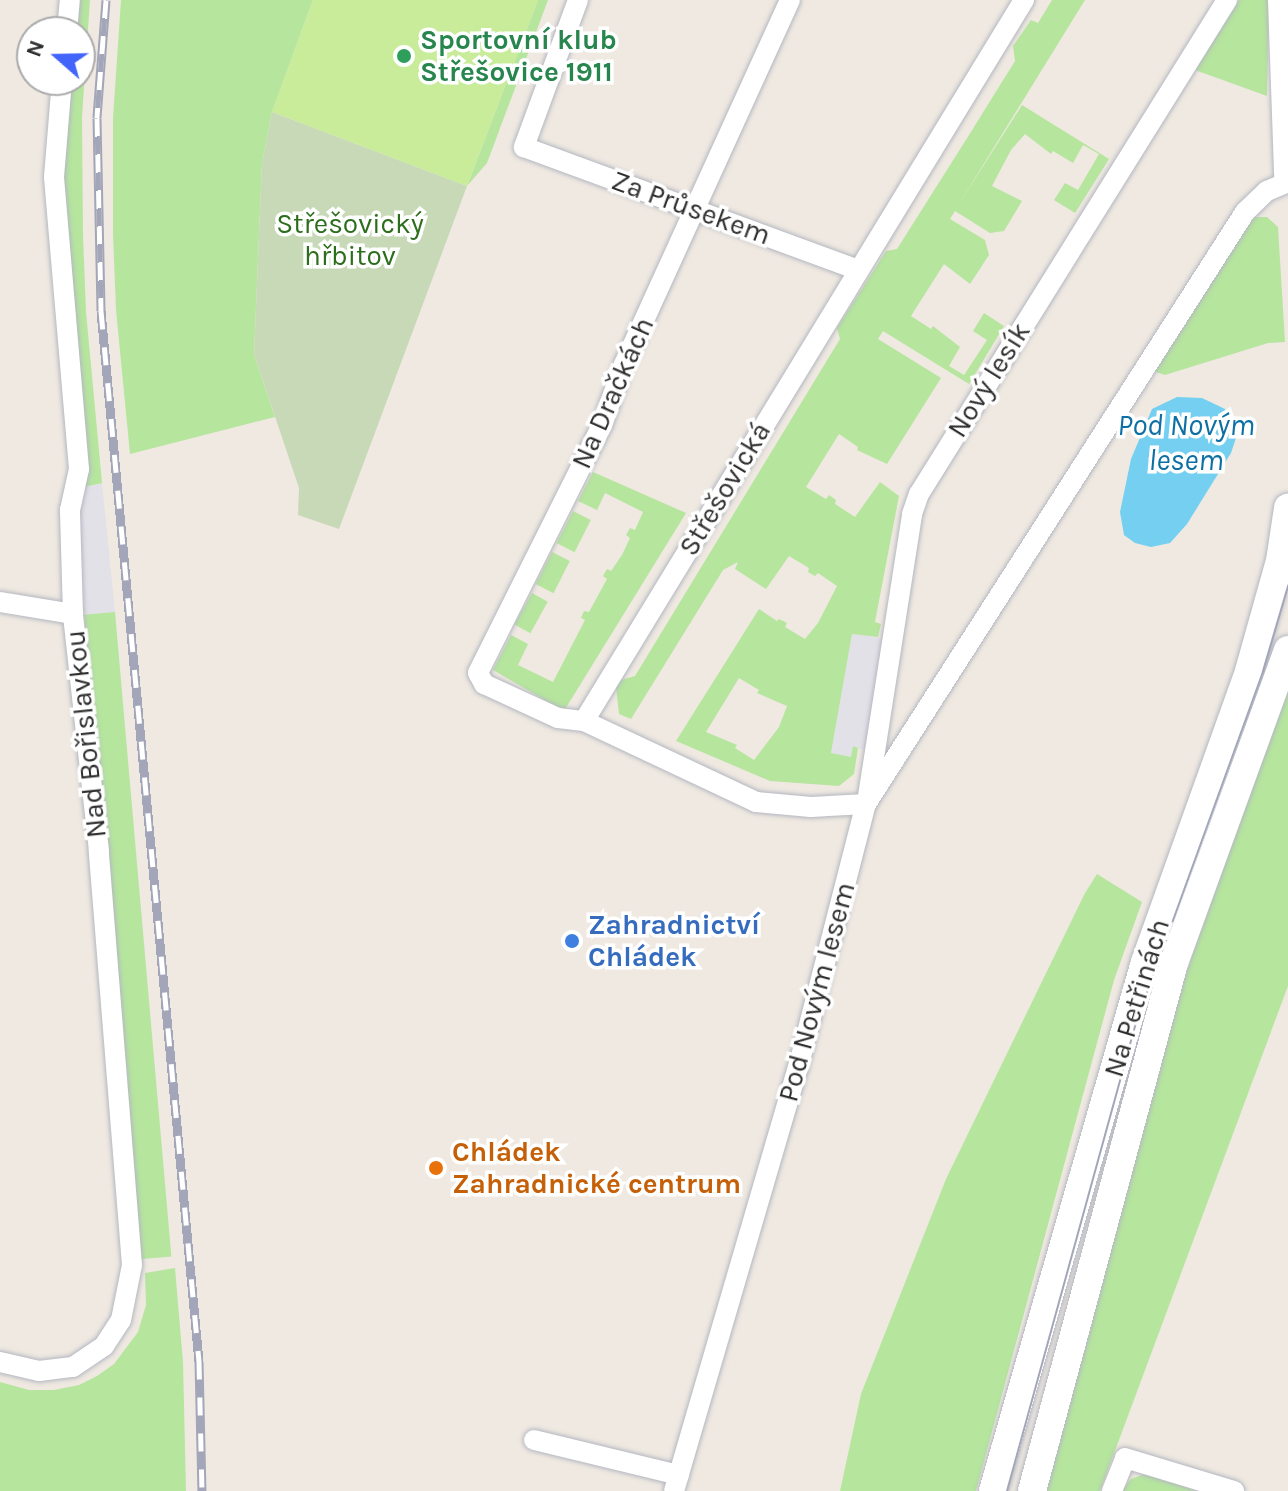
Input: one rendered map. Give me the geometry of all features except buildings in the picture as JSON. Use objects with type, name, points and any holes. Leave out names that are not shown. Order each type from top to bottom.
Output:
[{"type":"street","name":"Za Průsekem","points":[[578,0],[524,147],[858,270]]},
{"type":"street","name":"Na Dračkách","points":[[584,721],[558,718],[484,684],[478,673],[602,425],[624,364],[790,0]]},
{"type":"street","name":"Střešovická","points":[[584,721],[1024,0]]},
{"type":"street","name":"Nový lesík","points":[[866,804],[912,514],[919,494],[1227,0]]},
{"type":"street","points":[[1282,0],[1288,176]]},
{"type":"street","name":"Nad Bořislavkou","points":[[0,1362],[39,1371],[73,1367],[104,1346],[121,1320],[132,1265],[99,851],[73,614],[70,510],[79,469],[54,177],[61,96]]},
{"type":"street","name":"Pod Novým lesem","points":[[676,1483],[798,1068],[866,804],[1245,212],[1267,191],[1288,182]]},
{"type":"street","name":"Na Petřinách","points":[[993,1491],[1145,962],[1249,671],[1280,561],[1288,508]]},
{"type":"street","points":[[0,602],[73,614]]},
{"type":"street","name":"Na Petřinách","points":[[1032,1491],[1174,963],[1288,650]]},
{"type":"street","points":[[584,721],[756,802],[797,807],[866,804]]},
{"type":"street","points":[[534,1440],[676,1483]]},
{"type":"street","points":[[1112,1491],[1125,1458],[1234,1491]]},
{"type":"shaded area","points":[[102,483],[115,612],[84,615],[76,519],[84,487]]},
{"type":"shaded area","points":[[852,633],[885,639],[866,750],[853,747],[851,757],[831,754]]},
{"type":"green space","points":[[79,0],[90,0],[89,16],[78,16]]},
{"type":"green space","points":[[121,0],[313,0],[272,112],[262,163],[254,354],[275,417],[130,454],[116,310],[113,234],[113,118]]},
{"type":"green space","name":"Sportovní klub Střešovice 1911","points":[[313,0],[538,0],[467,186],[272,112]]},
{"type":"green space","points":[[538,0],[548,0],[487,163],[467,186]]},
{"type":"green space","points":[[1052,0],[1085,0],[959,204],[1022,105],[1109,159],[1075,213],[1054,200],[1065,183],[1078,190],[1099,154],[1083,145],[1073,163],[1053,151],[1051,154],[1025,134],[1011,150],[992,186],[1022,201],[1004,231],[990,233],[955,211],[950,219],[985,240],[989,255],[970,284],[944,264],[911,316],[931,329],[933,326],[960,347],[949,366],[964,375],[987,340],[973,331],[984,313],[1004,326],[969,384],[883,331],[878,339],[941,378],[887,464],[857,450],[858,447],[839,434],[806,487],[826,499],[829,495],[836,500],[835,504],[855,517],[880,482],[899,496],[875,622],[881,624],[878,637],[852,634],[831,753],[851,757],[853,746],[858,748],[854,774],[839,786],[770,781],[676,741],[759,609],[777,621],[787,623],[785,627],[805,639],[818,623],[837,586],[818,573],[815,576],[808,572],[809,568],[789,556],[766,589],[735,569],[738,562],[723,570],[631,719],[619,714],[616,687],[621,680],[635,676],[840,339],[837,328],[886,251],[897,249],[969,135],[1015,61],[1013,46],[1031,20],[1038,23]],"holes":[[[739,678],[759,690],[757,693],[787,706],[779,727],[754,760],[735,748],[737,745],[706,732]]]},
{"type":"green space","points":[[1239,0],[1269,0],[1267,96],[1195,70]]},
{"type":"green space","points":[[71,96],[83,96],[86,312],[102,483],[84,487],[64,176]]},
{"type":"green space","name":"Střešovický hřbitov","points":[[272,112],[467,186],[339,529],[298,515],[299,488],[254,354],[262,163]]},
{"type":"green space","points":[[1249,217],[1267,217],[1278,227],[1285,342],[1268,343],[1165,375],[1153,371]]},
{"type":"green space","points":[[593,472],[686,513],[564,711],[493,670],[511,635],[528,644],[518,665],[553,682],[585,620],[581,618],[584,611],[589,612],[607,579],[603,576],[607,569],[611,571],[622,555],[630,538],[626,535],[630,528],[635,530],[643,512],[605,493],[597,510],[578,501]]},
{"type":"green space","points":[[573,511],[591,520],[574,552],[557,543]]},
{"type":"green space","points":[[552,552],[570,561],[553,593],[536,584]]},
{"type":"green space","points":[[532,593],[548,602],[530,633],[515,624]]},
{"type":"green space","points":[[115,612],[171,1257],[141,1259],[84,615]]},
{"type":"green space","points":[[1288,687],[1288,986],[1100,1491],[1043,1491],[1185,976]]},
{"type":"green space","points":[[1097,874],[1142,902],[1114,980],[976,1491],[840,1491],[861,1394],[946,1179]]},
{"type":"green space","points":[[175,1268],[183,1362],[186,1491],[0,1491],[0,1382],[29,1390],[54,1390],[79,1385],[97,1376],[114,1364],[138,1332],[146,1305],[145,1273]]},
{"type":"green space","points":[[1145,1474],[1197,1491],[1121,1491],[1131,1479]]},
{"type":"water","name":"Pod Novým lesem","points":[[1177,397],[1202,398],[1225,409],[1234,420],[1237,435],[1231,453],[1187,524],[1170,543],[1151,547],[1135,543],[1124,535],[1120,512],[1131,459],[1152,409]]},
{"type":"tram line","points":[[1007,1491],[1137,1020],[1263,671],[1288,586]]},
{"type":"railway","points":[[106,0],[97,118],[101,311],[199,1361],[202,1491]]},
{"type":"place","name":"Sportovní klub Střešovice 1911","points":[[404,56]]},
{"type":"place","name":"Zahradnictví Chládek","points":[[572,941]]},
{"type":"place","name":"Chládek Zahradnické centrum","points":[[436,1168]]}]
